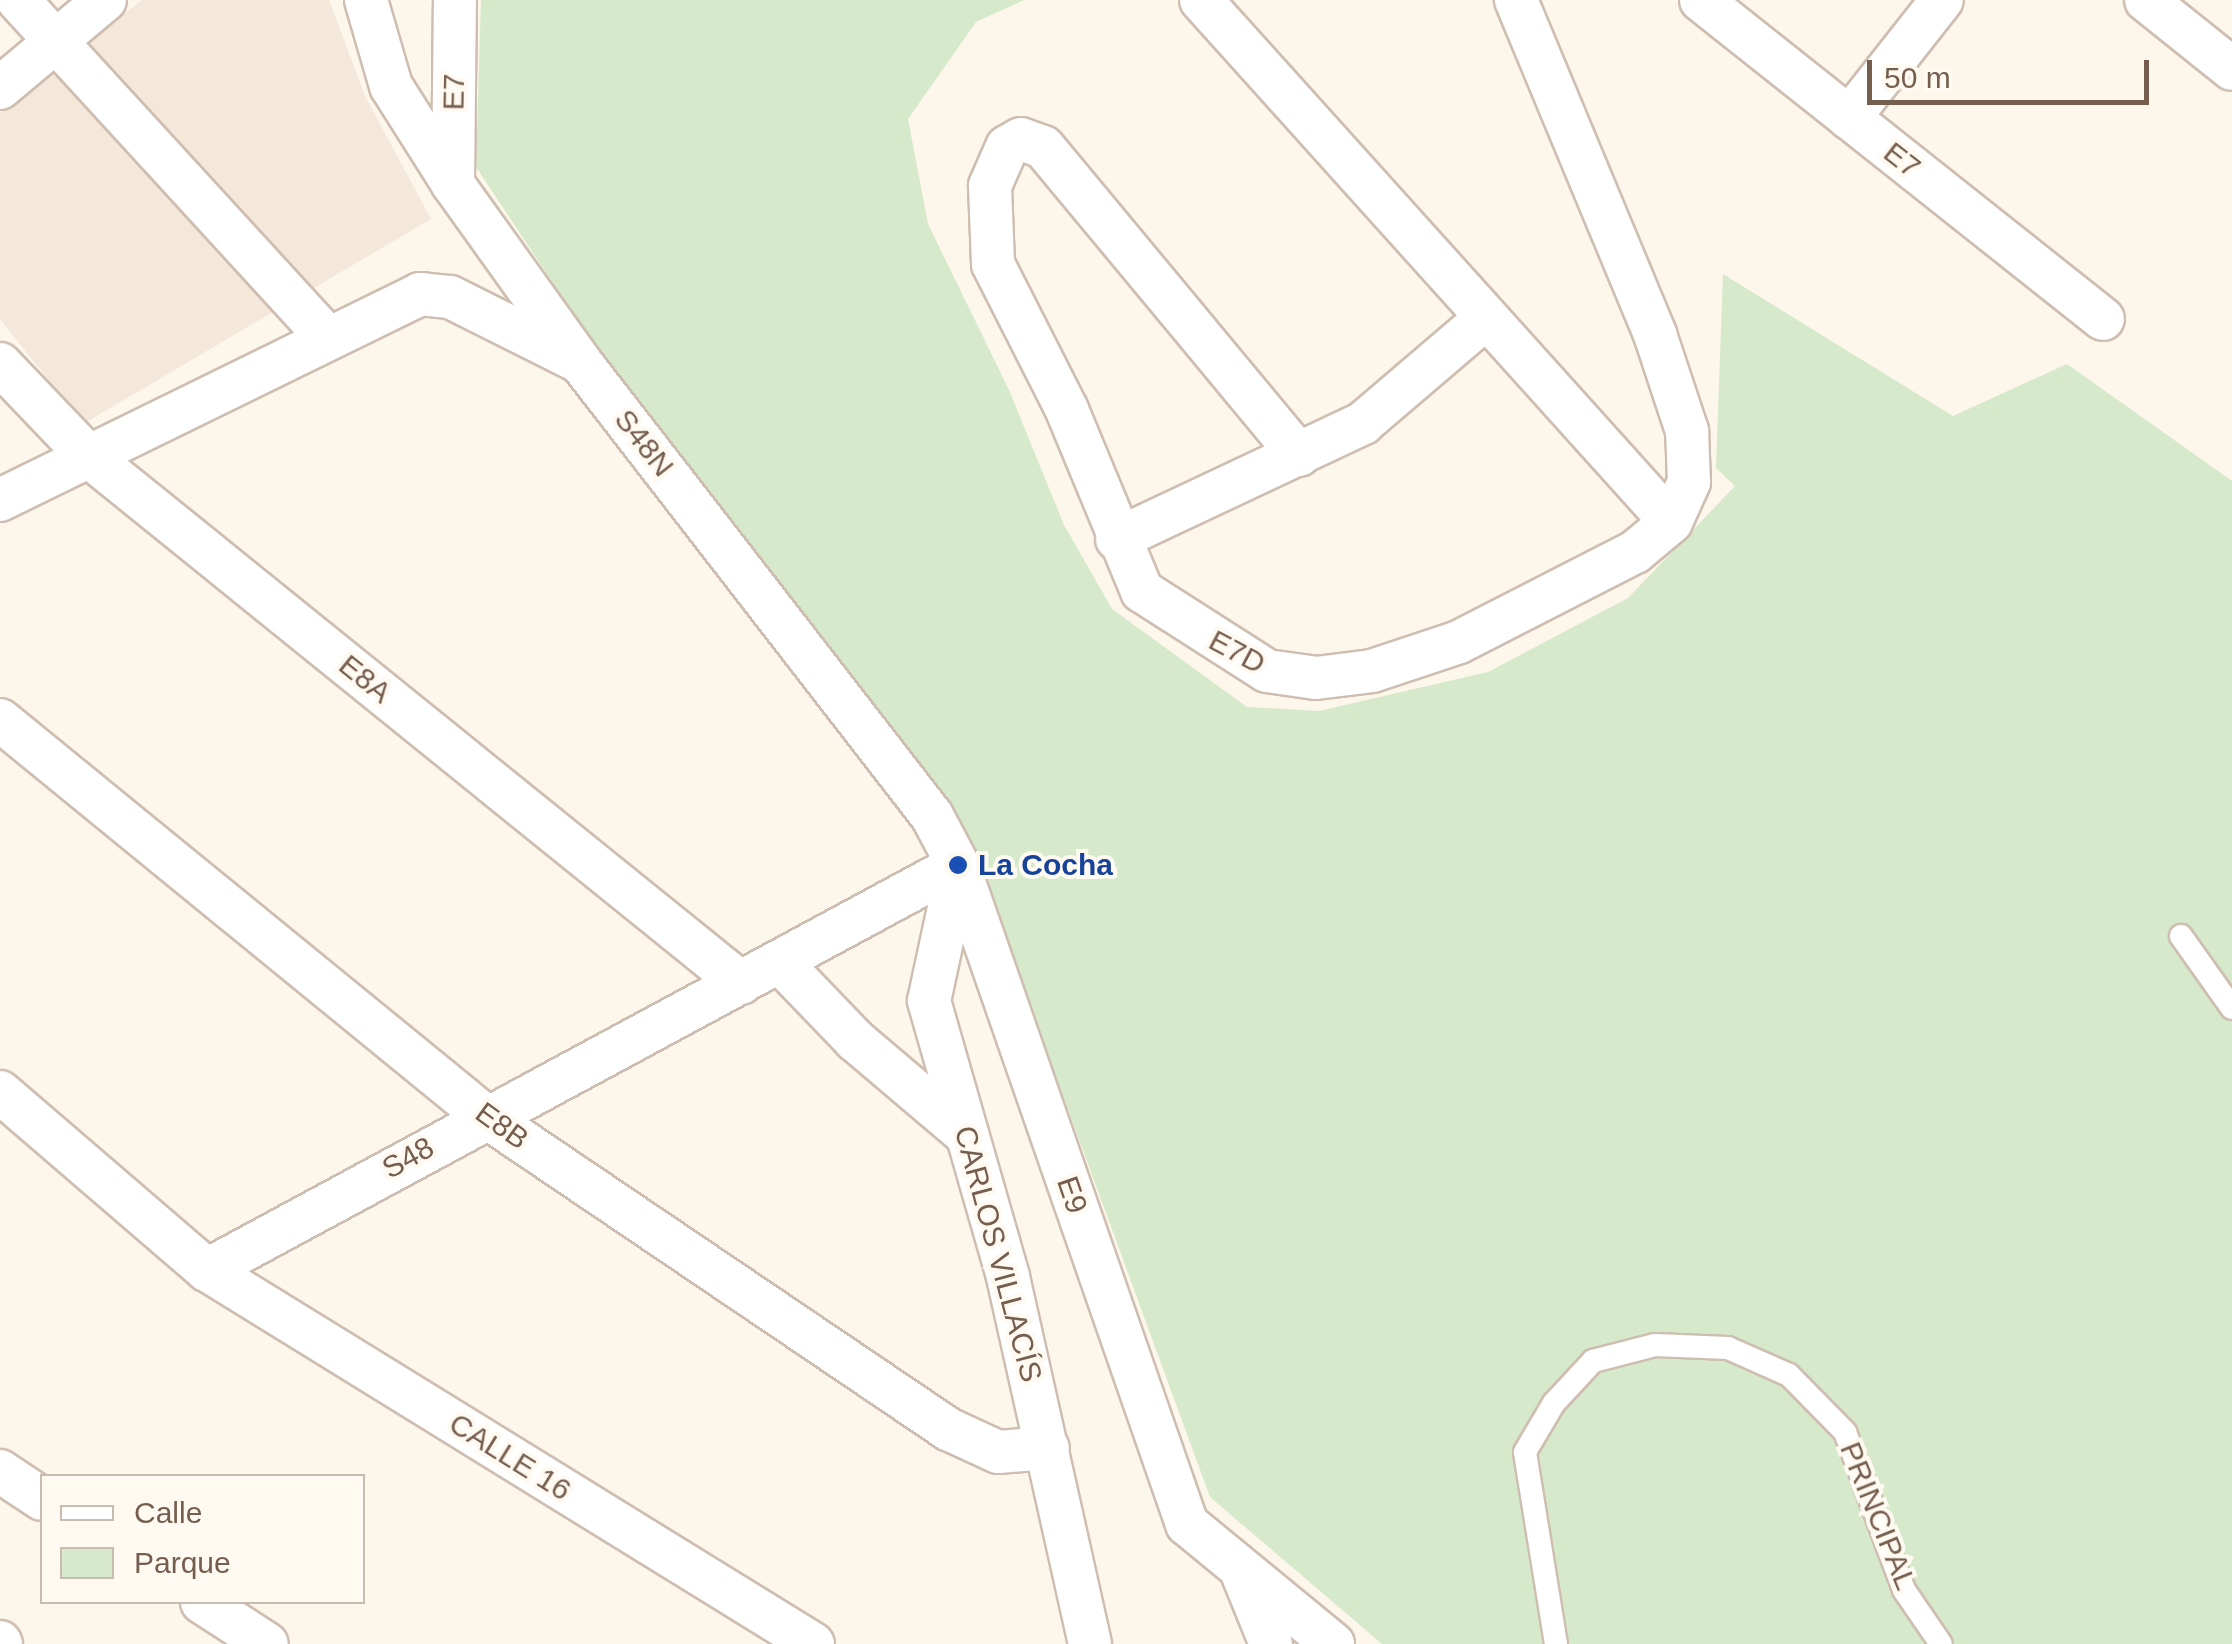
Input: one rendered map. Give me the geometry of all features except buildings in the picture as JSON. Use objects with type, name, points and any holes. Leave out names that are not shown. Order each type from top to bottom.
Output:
[{"type":"street","points":[[18,0],[325,335]]},
{"type":"street","points":[[0,88],[105,0]]},
{"type":"street","name":"S48N","points":[[366,0],[391,86],[452,184],[581,363],[910,780],[958,866]]},
{"type":"street","name":"E7","points":[[452,184],[456,0]]},
{"type":"street","points":[[1201,0],[1671,522]]},
{"type":"street","name":"E7D","points":[[1299,455],[1042,147],[1021,139],[1006,148],[990,186],[993,264],[1067,410],[1117,540],[1142,590],[1174,616],[1267,671],[1316,678],[1372,671],[1460,642],[1635,552],[1671,522],[1689,482],[1687,431],[1655,334],[1516,0]]},
{"type":"street","name":"E7","points":[[1700,0],[2103,319]]},
{"type":"street","points":[[1849,118],[1942,0]]},
{"type":"street","points":[[2146,0],[2232,69]]},
{"type":"street","points":[[0,500],[325,335],[420,294],[436,294],[581,363]]},
{"type":"street","points":[[1117,540],[1299,455],[1392,402],[1486,318]]},
{"type":"street","name":"E8A","points":[[0,364],[86,454],[741,984]]},
{"type":"street","name":"E8B","points":[[0,720],[485,1116],[948,1429],[998,1452],[1048,1448]]},
{"type":"street","name":"S48","points":[[206,1270],[485,1116],[958,866]]},
{"type":"street","name":"CARLOS VILLACÍS","points":[[958,866],[929,1000],[1048,1448],[1090,1644]]},
{"type":"street","name":"E9","points":[[958,866],[1186,1524],[1241,1571]]},
{"type":"street","points":[[780,962],[855,1040],[967,1135]]},
{"type":"street","points":[[0,1092],[206,1270]]},
{"type":"street","name":"CALLE 16","points":[[206,1270],[812,1644]]},
{"type":"street","points":[[0,1471],[40,1497]]},
{"type":"street","points":[[1241,1571],[1271,1644]]},
{"type":"street","points":[[1241,1571],[1332,1644]]},
{"type":"street","points":[[205,1604],[267,1644]]},
{"type":"lane","points":[[2181,936],[2232,1008]]},
{"type":"lane","name":"PRINCIPAL","points":[[1556,1644],[1525,1452],[1554,1403],[1593,1360],[1656,1344],[1728,1348],[1789,1375],[1845,1432],[1904,1590],[1940,1644]]},
{"type":"shaded area","points":[[142,0],[329,0],[365,96],[431,219],[83,424],[0,319],[0,113]]},
{"type":"green space","points":[[481,0],[1024,0],[976,22],[908,119],[928,224],[1009,390],[1064,525],[1112,609],[1247,707],[1319,711],[1488,672],[1628,598],[1735,486],[1716,468],[1723,274],[1953,416],[2067,364],[2232,481],[2232,1644],[1382,1644],[1210,1497],[965,828],[590,339],[476,167]]},
{"type":"place","name":"La Cocha","points":[[958,865]]}]
